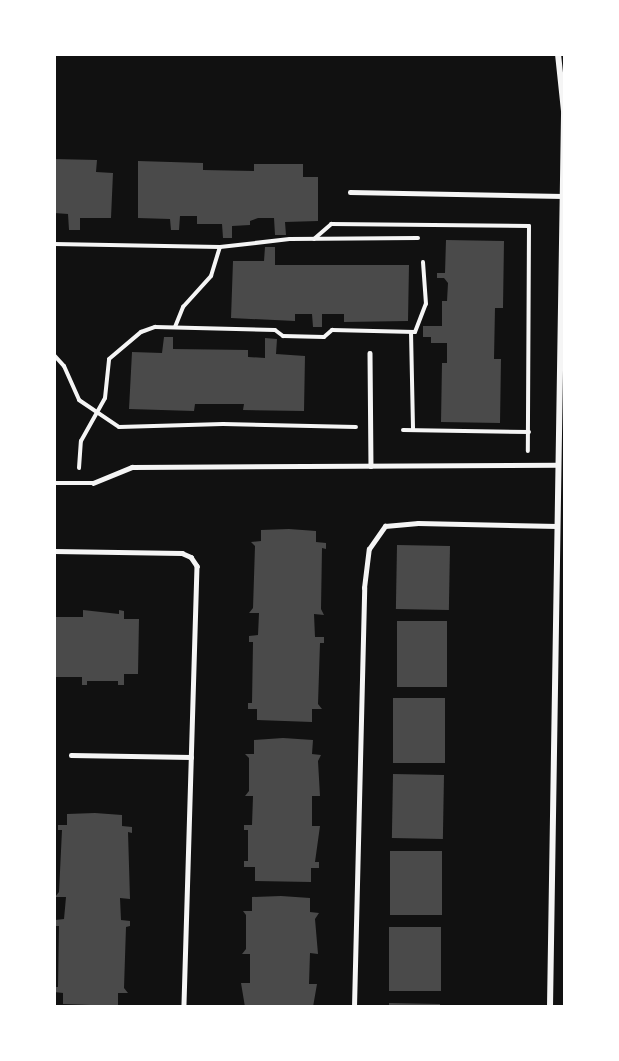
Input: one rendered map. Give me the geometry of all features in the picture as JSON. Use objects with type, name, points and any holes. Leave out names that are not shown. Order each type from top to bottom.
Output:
[{"type":"street","points":[[550,1007],[557,526],[562,465],[564,111],[558,54]]},
{"type":"lane","points":[[350,192],[563,196]]},
{"type":"lane","points":[[370,353],[371,466]]},
{"type":"lane","points":[[54,483],[93,483],[132,467],[562,465]]},
{"type":"lane","points":[[354,1007],[364,588],[369,549],[385,526],[418,523],[557,526]]},
{"type":"lane","points":[[557,536],[565,536]]},
{"type":"lane","points":[[54,551],[182,553],[191,557],[197,566],[184,1007]]},
{"type":"lane","points":[[71,755],[191,758]]},
{"type":"path","points":[[314,238],[331,224],[529,226],[528,465]]},
{"type":"path","points":[[54,244],[220,247],[314,238],[418,238]]},
{"type":"path","points":[[175,327],[183,307],[211,276],[220,247]]},
{"type":"path","points":[[80,483],[81,441],[99,415],[105,398],[109,359],[141,332],[155,327],[175,327],[275,330],[283,336],[324,337],[332,330],[416,333],[426,304],[423,262]]},
{"type":"path","points":[[411,333],[413,430]]},
{"type":"path","points":[[54,355],[64,366],[79,400],[119,427],[223,424],[371,427]]},
{"type":"path","points":[[403,430],[529,432]]},
{"type":"building","points":[[54,159],[97,160],[96,172],[113,173],[111,218],[80,218],[80,230],[69,230],[68,214],[54,213]]},
{"type":"building","points":[[138,161],[203,163],[203,170],[254,171],[254,164],[303,164],[303,177],[318,177],[318,221],[285,222],[286,235],[275,235],[274,218],[258,218],[250,221],[250,225],[232,226],[232,238],[223,238],[222,224],[197,224],[197,216],[180,216],[179,230],[171,230],[170,219],[138,218]]},
{"type":"building","points":[[446,240],[504,241],[503,308],[495,308],[494,359],[501,359],[500,423],[441,422],[442,363],[447,363],[447,343],[431,343],[431,337],[423,337],[423,326],[442,326],[442,301],[447,301],[448,283],[444,278],[437,278],[437,273],[445,273]]},
{"type":"building","points":[[265,247],[275,247],[275,265],[409,265],[408,321],[344,322],[344,314],[322,314],[322,327],[313,327],[312,314],[295,314],[295,321],[231,318],[233,261],[264,261]]},
{"type":"building","points":[[164,337],[173,337],[173,349],[248,350],[248,357],[265,358],[265,338],[277,339],[276,354],[305,356],[304,411],[243,410],[244,404],[195,404],[194,411],[129,409],[132,352],[162,353]]},
{"type":"building","points":[[261,530],[316,531],[316,542],[326,543],[326,549],[322,548],[321,609],[324,615],[314,614],[315,637],[324,637],[324,643],[320,643],[318,704],[322,709],[312,709],[312,722],[257,720],[257,709],[248,709],[248,703],[252,703],[253,642],[249,642],[249,636],[258,635],[259,613],[249,613],[253,608],[255,546],[251,542],[261,541]]},
{"type":"building","points":[[397,545],[450,546],[449,610],[396,609]]},
{"type":"building","points":[[83,610],[119,614],[119,610],[124,611],[124,619],[139,619],[138,674],[124,674],[124,685],[118,685],[118,681],[87,681],[87,685],[82,685],[82,677],[54,677],[54,617],[83,617]]},
{"type":"building","points":[[397,621],[447,621],[447,687],[397,687]]},
{"type":"building","points":[[393,698],[445,698],[445,763],[393,763]]},
{"type":"building","points":[[283,738],[313,740],[312,754],[321,755],[318,761],[320,796],[312,796],[312,826],[320,826],[315,862],[319,862],[319,868],[311,868],[311,882],[255,881],[255,867],[244,867],[244,861],[248,861],[248,830],[244,830],[244,825],[252,825],[253,796],[245,796],[249,791],[249,758],[245,754],[254,754],[254,740]]},
{"type":"building","points":[[393,774],[444,775],[443,839],[392,838]]},
{"type":"building","points":[[67,814],[122,815],[122,826],[132,827],[132,833],[128,832],[130,899],[120,898],[121,920],[130,921],[130,926],[126,927],[124,988],[128,993],[118,993],[118,1006],[63,1004],[63,993],[54,992],[54,987],[58,987],[59,926],[55,926],[55,920],[64,919],[66,897],[55,897],[59,892],[62,830],[58,830],[58,825],[67,825]]},
{"type":"building","points":[[390,851],[442,851],[442,915],[390,915]]},
{"type":"building","points":[[252,897],[310,898],[310,912],[319,913],[315,919],[318,954],[310,953],[309,984],[317,984],[313,1007],[245,1007],[241,983],[250,983],[250,954],[242,954],[246,949],[246,915],[243,911],[252,911]]},
{"type":"building","points":[[389,927],[441,927],[441,991],[389,991]]},
{"type":"building","points":[[389,1003],[440,1004],[440,1007],[389,1007]]}]
